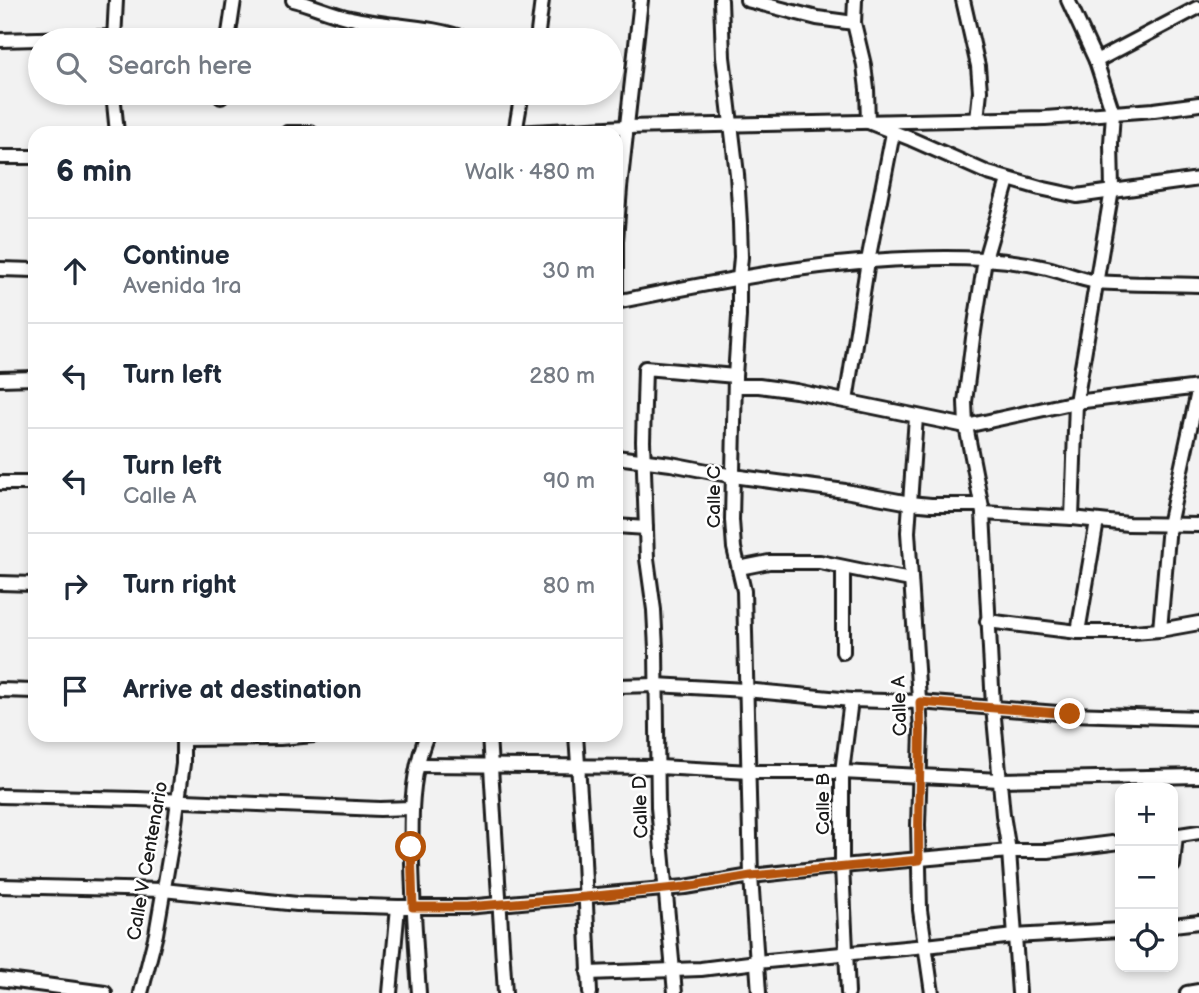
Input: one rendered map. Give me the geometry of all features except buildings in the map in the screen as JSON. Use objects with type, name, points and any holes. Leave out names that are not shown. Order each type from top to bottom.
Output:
[{"type":"street","points":[[115,28],[116,0]]},
{"type":"street","points":[[230,28],[234,0]]},
{"type":"street","points":[[538,28],[542,0]]},
{"type":"street","points":[[623,161],[641,0]]},
{"type":"street","name":"Calle C","points":[[720,0],[723,57],[740,223],[732,520],[734,548],[744,591],[751,876],[759,993]]},
{"type":"street","points":[[747,0],[817,18],[854,23]]},
{"type":"street","points":[[855,0],[854,23],[864,65],[868,122]]},
{"type":"street","points":[[963,0],[978,66],[980,91],[977,120]]},
{"type":"street","points":[[1068,0],[1096,61],[1113,113],[1112,190],[1076,402],[1072,518]]},
{"type":"street","points":[[300,1],[350,18],[424,28]]},
{"type":"street","points":[[1096,61],[1196,6]]},
{"type":"street","points":[[0,40],[28,40]]},
{"type":"street","points":[[623,127],[1045,118],[1199,104]]},
{"type":"street","points":[[113,105],[116,126]]},
{"type":"street","points":[[516,126],[521,105]]},
{"type":"street","points":[[868,122],[988,173],[1077,196],[1199,179]]},
{"type":"street","points":[[846,401],[892,133]]},
{"type":"street","points":[[0,157],[28,157]]},
{"type":"street","points":[[1008,180],[985,259],[966,387],[966,426],[981,509],[993,708],[1009,851],[1019,993]]},
{"type":"street","points":[[623,301],[738,279],[868,261],[939,258],[1029,264],[1097,282],[1199,285]]},
{"type":"street","points":[[0,269],[28,270]]},
{"type":"street","name":"Calle D","points":[[675,993],[658,807],[654,610],[647,559],[643,441],[645,368],[736,381]]},
{"type":"street","points":[[0,379],[28,377]]},
{"type":"street","points":[[736,381],[966,426],[1076,402],[1199,387],[1169,525],[1160,630]]},
{"type":"street","name":"Calle A","points":[[916,417],[908,532],[921,730],[918,825],[920,910],[932,993]]},
{"type":"street","points":[[623,458],[910,503],[1128,524],[1199,525]]},
{"type":"street","points":[[0,482],[28,483]]},
{"type":"street","points":[[1078,632],[1097,521]]},
{"type":"street","points":[[623,526],[646,528]]},
{"type":"street","points":[[739,568],[769,562],[820,562],[911,580]]},
{"type":"street","points":[[844,568],[844,652]]},
{"type":"street","points":[[0,583],[28,584]]},
{"type":"street","points":[[987,621],[1078,632],[1160,630],[1199,623]]},
{"type":"street","points":[[623,686],[745,690],[851,700],[920,702],[1070,714],[1199,718]]},
{"type":"street","points":[[0,690],[28,691]]},
{"type":"street","name":"Calle B","points":[[848,993],[842,866],[842,772],[851,700]]},
{"type":"street","name":"Calle V Centenario","points":[[141,993],[156,934],[179,802],[183,742]]},
{"type":"street","points":[[419,993],[413,907],[411,808],[424,742]]},
{"type":"street","points":[[490,742],[505,993]]},
{"type":"street","points":[[577,742],[590,993]]},
{"type":"street","points":[[418,765],[659,767],[1000,780],[1199,776]]},
{"type":"street","points":[[0,796],[411,808]]},
{"type":"street","points":[[1178,835],[1199,832]]},
{"type":"street","points":[[0,886],[163,890],[298,904],[466,907],[685,887],[751,876],[842,866],[1009,851],[1048,851],[1115,843]]},
{"type":"street","points":[[390,993],[398,907]]},
{"type":"street","points":[[1178,924],[1199,922]]},
{"type":"street","points":[[588,973],[701,969],[1014,936],[1115,930]]},
{"type":"street","points":[[0,979],[105,993]]},
{"type":"street","points":[[1187,993],[1199,991]]},
{"type":"route","points":[[411,847],[413,907],[466,907],[586,897],[685,887],[751,876],[919,860],[920,702],[1070,714]]}]
